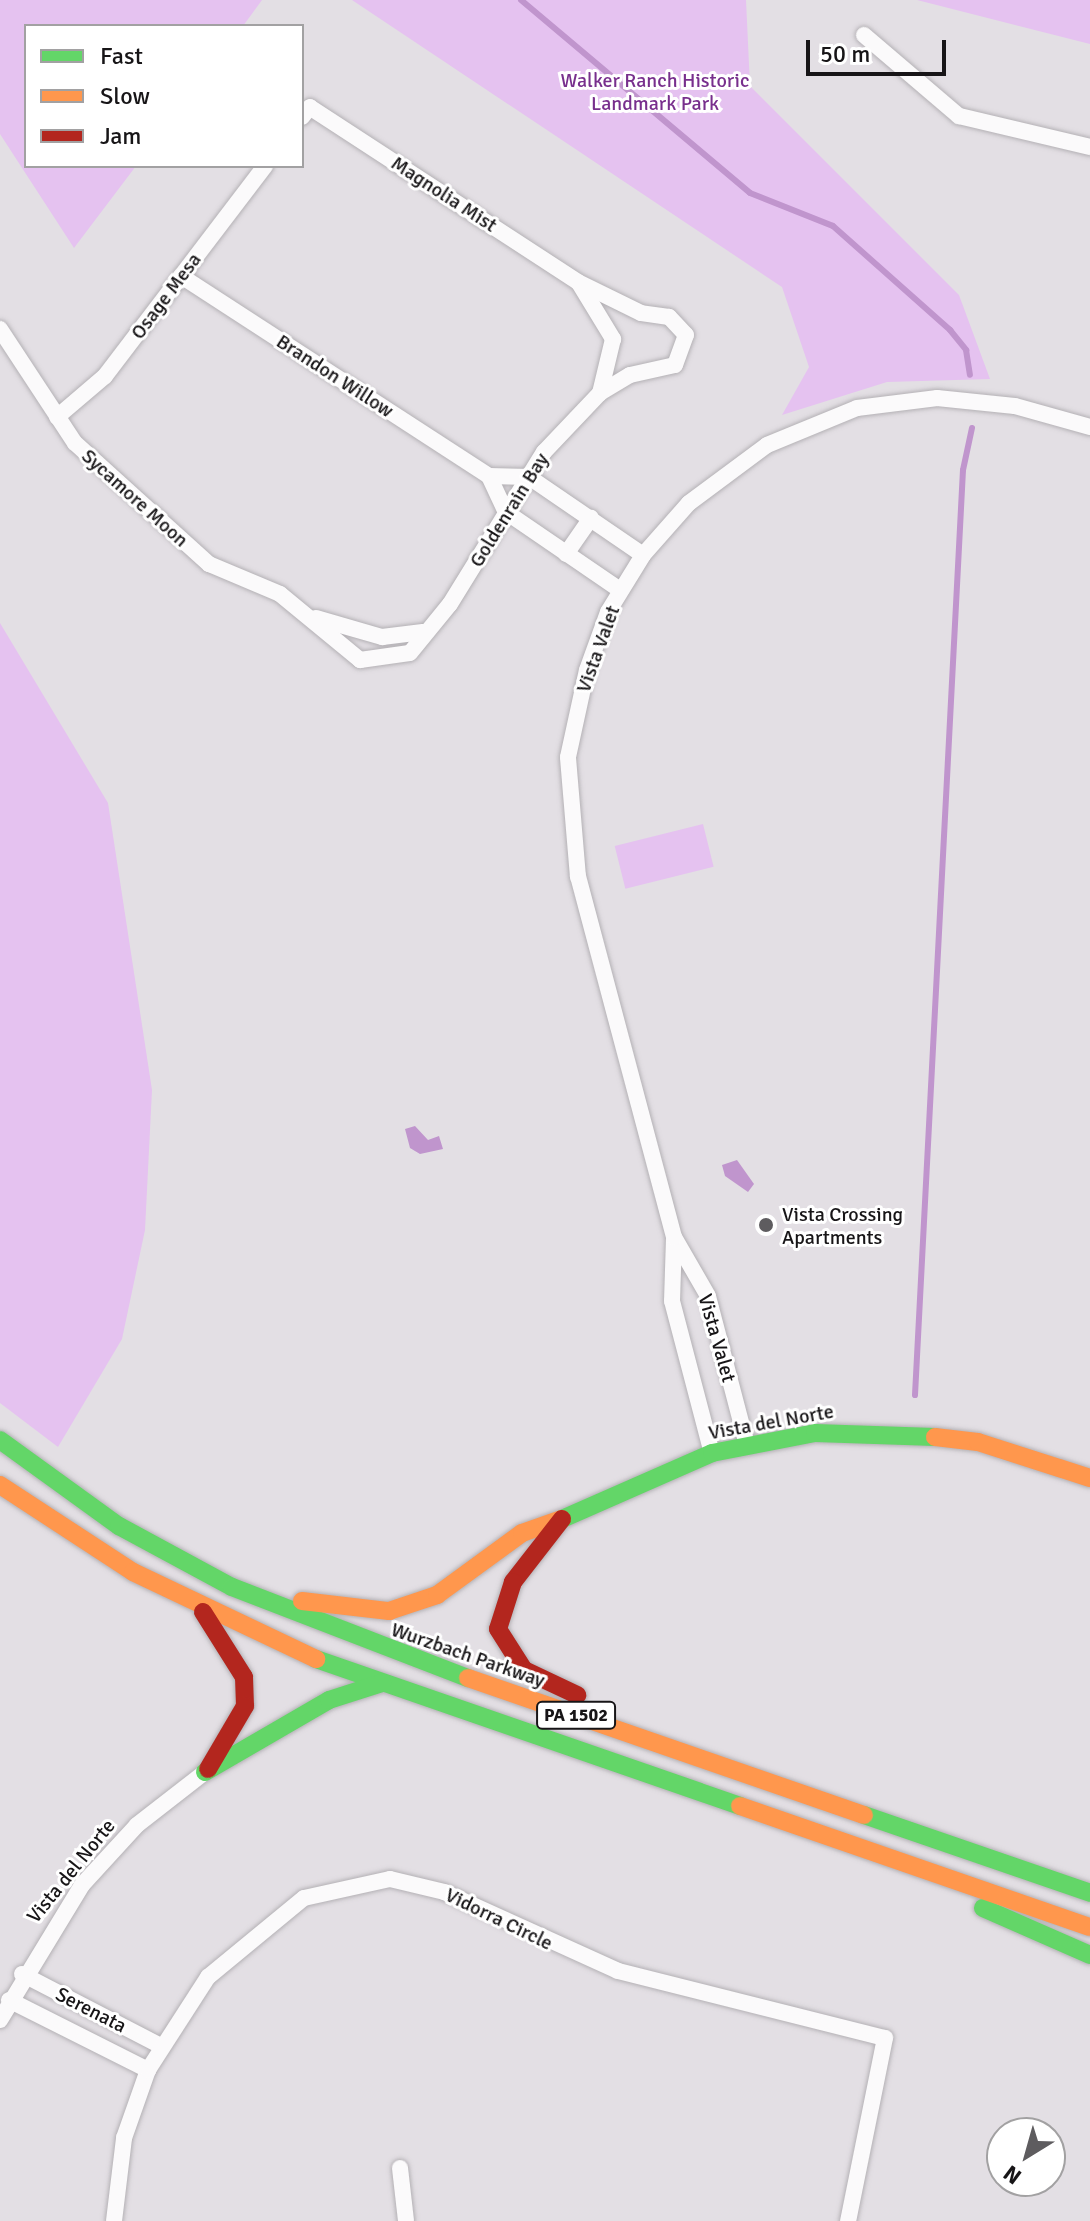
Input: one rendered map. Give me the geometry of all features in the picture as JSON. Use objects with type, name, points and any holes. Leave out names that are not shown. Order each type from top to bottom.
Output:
[{"type":"main road","name":"Vista del Norte","points":[[232,1587],[347,1610],[389,1611],[437,1595],[522,1533],[562,1519],[712,1453],[815,1433],[931,1434],[1021,1452],[1090,1478]]},
{"type":"main road","name":"Wurzbach Parkway","points":[[0,1440],[44,1474],[172,1559],[232,1587],[389,1651],[1090,1893]]},
{"type":"main road","name":"PA 1502","points":[[0,1485],[23,1502],[199,1607],[382,1683],[1090,1927]]},
{"type":"main road","points":[[562,1519],[501,1606],[502,1642],[524,1670],[828,1788],[923,1837]]},
{"type":"main road","points":[[199,1607],[228,1645],[245,1692],[233,1737],[205,1772]]},
{"type":"main road","points":[[205,1772],[329,1700],[382,1683]]},
{"type":"main road","points":[[821,1835],[1090,1955]]},
{"type":"street","points":[[864,35],[959,116],[1090,147]]},
{"type":"street","name":"Magnolia Mist","points":[[306,112],[578,282],[641,313],[669,317],[686,335],[675,365],[630,375],[600,393]]},
{"type":"street","name":"Osage Mesa","points":[[57,417],[105,376],[263,168]]},
{"type":"street","name":"Brandon Willow","points":[[181,276],[489,476]]},
{"type":"street","name":"Magnolia Mist","points":[[578,282],[613,339],[600,393]]},
{"type":"street","name":"Sycamore Moon","points":[[0,329],[57,417],[92,461],[209,564],[264,585],[314,618],[345,652],[374,663],[410,653],[423,632]]},
{"type":"street","name":"Goldenrain Bay","points":[[423,632],[450,604],[529,477],[600,393]]},
{"type":"street","name":"Vista Valet","points":[[747,1445],[708,1296],[674,1237],[578,877],[567,797],[579,700],[620,590],[643,555],[739,463],[857,408],[974,401],[1090,427]]},
{"type":"street","points":[[620,590],[506,512],[489,476],[529,477],[643,555]]},
{"type":"street","points":[[566,554],[591,518]]},
{"type":"street","name":"Sycamore Moon","points":[[314,618],[382,637],[423,632]]},
{"type":"street","name":"Vista Valet","points":[[674,1237],[672,1301],[712,1453]]},
{"type":"street","name":"Vista del Norte","points":[[0,2020],[22,1974],[111,1852],[205,1772]]},
{"type":"street","name":"Vidorra Circle","points":[[114,2221],[124,2138],[148,2070],[208,1977],[276,1914],[333,1886],[390,1879],[444,1892],[618,1971],[885,2038],[848,2221]]},
{"type":"street","name":"Serenata","points":[[22,1974],[161,2046]]},
{"type":"street","name":"Serenata","points":[[9,2000],[148,2070]]},
{"type":"street","points":[[83,2038],[95,2012]]},
{"type":"street","points":[[400,2168],[406,2221]]},
{"type":"green space","points":[[0,0],[262,0],[244,24],[24,24],[24,168],[134,168],[74,248],[0,134]]},
{"type":"green space","name":"Walker Ranch Historic Landmark Park","points":[[352,0],[746,0],[750,86],[959,295],[990,379],[887,382],[782,415],[809,367],[782,287]]},
{"type":"green space","points":[[917,0],[1090,0],[1090,44]]},
{"type":"green space","points":[[0,623],[108,803],[152,1090],[145,1230],[122,1339],[58,1447],[0,1403]]},
{"type":"green space","points":[[703,824],[714,867],[625,889],[615,846]]},
{"type":"shaded area","points":[[415,1126],[428,1140],[439,1136],[443,1149],[420,1154],[410,1148],[405,1129]]},
{"type":"shaded area","points":[[737,1160],[754,1184],[748,1192],[725,1176],[722,1165]]},
{"type":"waterway","points":[[521,0],[750,193],[833,226],[950,330],[966,350],[970,375]]},
{"type":"waterway","points":[[915,1395],[963,470],[972,428]]},
{"type":"traffic: fast","points":[[562,1519],[712,1453],[815,1433],[935,1437]]},
{"type":"traffic: fast","points":[[0,1440],[119,1526],[232,1587],[468,1678]]},
{"type":"traffic: fast","points":[[316,1659],[740,1806]]},
{"type":"traffic: fast","points":[[205,1772],[329,1700],[382,1683]]},
{"type":"traffic: fast","points":[[864,1815],[1090,1893]]},
{"type":"traffic: fast","points":[[983,1908],[1090,1955]]},
{"type":"traffic: slow","points":[[935,1437],[978,1442],[1090,1478]]},
{"type":"traffic: slow","points":[[0,1485],[133,1572],[316,1659]]},
{"type":"traffic: slow","points":[[302,1601],[389,1611],[437,1595],[522,1533],[562,1519]]},
{"type":"traffic: slow","points":[[468,1678],[864,1815]]},
{"type":"traffic: slow","points":[[740,1806],[1090,1927]]},
{"type":"traffic: jam","points":[[562,1519],[513,1582],[498,1629],[524,1670],[577,1695]]},
{"type":"traffic: jam","points":[[203,1612],[244,1677],[245,1706],[208,1769]]},
{"type":"place","name":"Vista Crossing Apartments","points":[[766,1225]]}]
